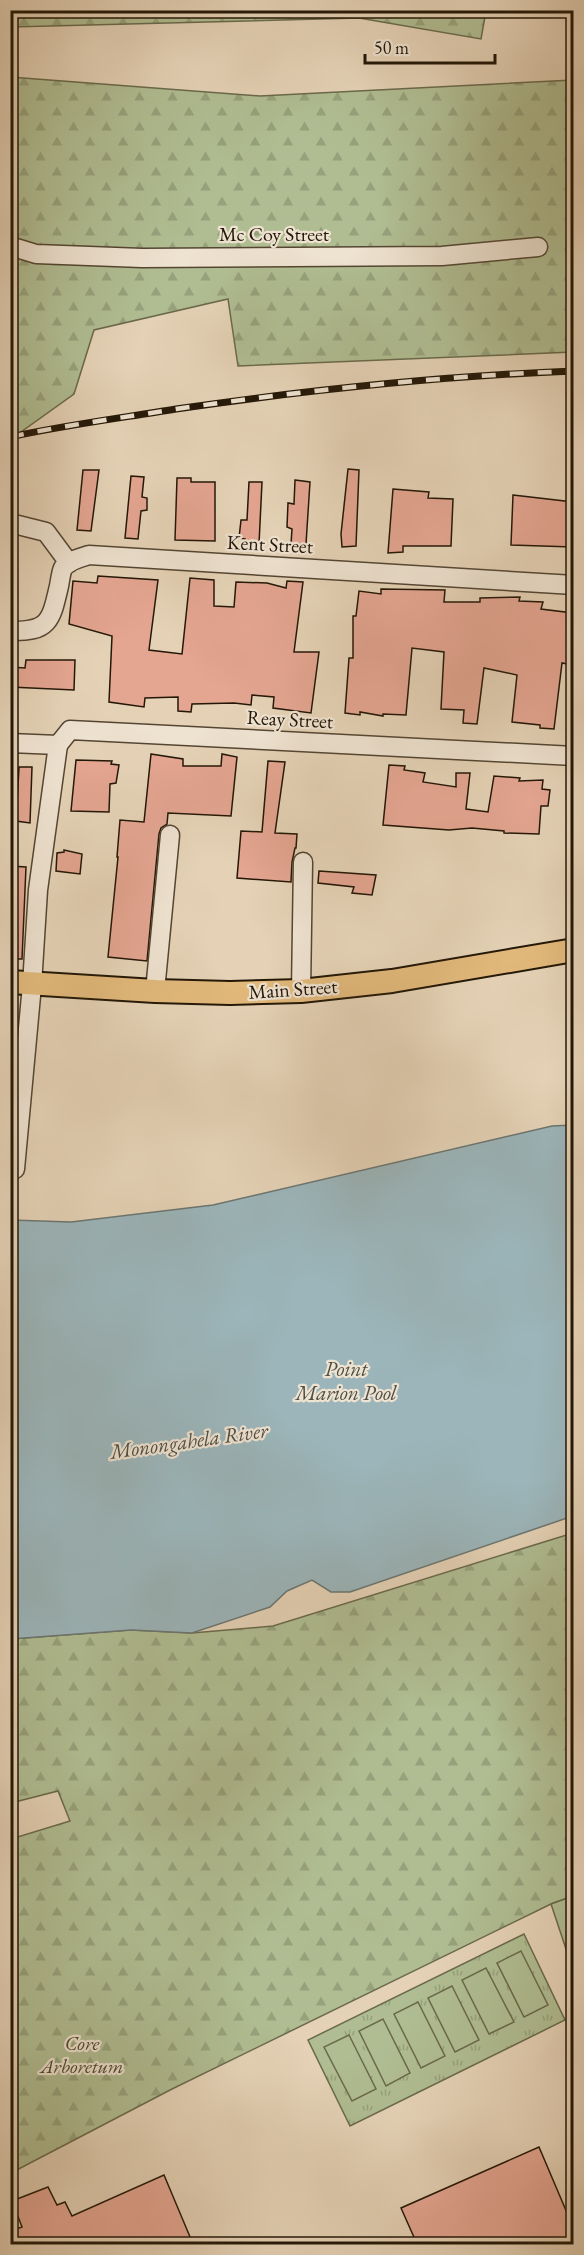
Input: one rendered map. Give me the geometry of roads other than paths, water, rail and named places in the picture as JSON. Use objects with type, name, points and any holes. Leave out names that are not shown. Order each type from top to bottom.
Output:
[{"type":"main road","name":"Main Street","points":[[21,983],[154,991],[230,993],[301,991],[392,981],[573,950]]},
{"type":"street","name":"Mc Coy Street","points":[[10,246],[36,254],[142,258],[442,256],[538,247]]},
{"type":"street","points":[[10,523],[46,532],[69,563],[63,568],[52,615],[43,625],[31,631],[10,631]]},
{"type":"street","name":"Kent Street","points":[[69,563],[74,559],[89,555],[573,585]]},
{"type":"street","name":"Reay Street","points":[[58,745],[70,730],[573,756]]},
{"type":"street","points":[[10,743],[58,745],[38,890],[21,983],[15,1169]]},
{"type":"street","points":[[154,991],[170,835]]},
{"type":"street","points":[[301,991],[303,862]]},
{"type":"water","name":"Point Marion Pool","points":[[573,1125],[573,1516],[350,1592],[331,1592],[312,1580],[287,1591],[270,1607],[192,1633],[131,1630],[11,1639],[11,1220],[71,1222],[213,1205],[552,1126]]},
{"type":"railway","points":[[10,437],[176,409],[325,390],[474,376],[574,371]]},
{"type":"water label","name":"Monongahela River","points":[[189,1441]]},
{"type":"park label","name":"Core Arboretum","points":[[82,2054]]}]
